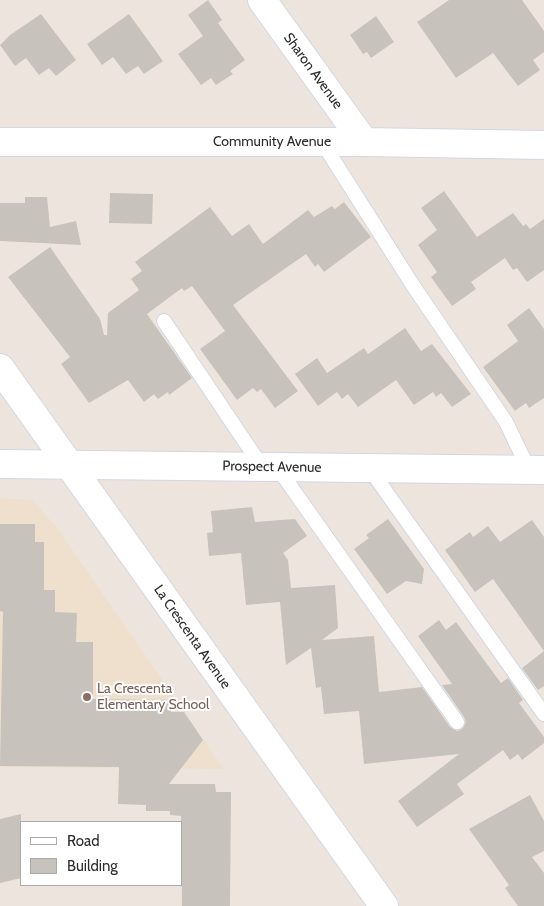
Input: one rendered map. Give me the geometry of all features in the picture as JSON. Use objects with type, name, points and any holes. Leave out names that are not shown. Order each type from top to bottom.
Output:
[{"type":"street","name":"Sharon Avenue","points":[[262,0],[364,142]]},
{"type":"street","name":"Community Avenue","points":[[0,142],[364,142],[544,145]]},
{"type":"street","name":"La Crescenta Avenue","points":[[0,368],[384,906]]},
{"type":"street","name":"Prospect Avenue","points":[[0,464],[539,471]]},
{"type":"lane","points":[[322,142],[412,284],[539,471]]},
{"type":"lane","points":[[164,321],[457,722]]},
{"type":"lane","points":[[369,468],[544,714]]},
{"type":"shaded area","name":"La Crescenta Elementary School","points":[[0,498],[33,500],[58,529],[224,769],[0,767]]},
{"type":"building","points":[[208,0],[222,20],[218,23],[245,60],[230,71],[233,74],[216,85],[211,78],[201,85],[178,54],[203,36],[188,15]]},
{"type":"building","points":[[449,0],[522,0],[544,31],[544,52],[533,60],[540,70],[518,86],[493,53],[456,78],[417,22]]},
{"type":"building","points":[[41,14],[76,60],[56,76],[49,68],[39,75],[26,58],[15,66],[0,45],[10,35]]},
{"type":"building","points":[[129,14],[163,61],[144,74],[138,66],[126,74],[113,57],[102,65],[87,44]]},
{"type":"building","points":[[376,16],[394,42],[371,58],[367,52],[363,54],[350,35]]},
{"type":"building","points":[[444,191],[477,237],[513,213],[523,226],[526,224],[530,229],[544,219],[544,270],[527,282],[517,268],[513,270],[505,258],[471,282],[476,289],[452,306],[431,277],[437,272],[418,245],[437,230],[421,208]]},
{"type":"building","points":[[110,193],[153,194],[152,224],[109,223]]},
{"type":"building","points":[[25,197],[47,197],[50,227],[76,221],[81,245],[0,241],[0,203],[25,203]]},
{"type":"building","points":[[344,202],[371,237],[324,272],[318,264],[315,267],[306,254],[233,305],[298,391],[275,408],[261,389],[257,392],[253,388],[237,400],[200,349],[225,331],[192,286],[184,291],[182,288],[147,314],[192,378],[169,395],[168,392],[158,399],[154,394],[144,402],[128,380],[89,403],[61,364],[70,357],[8,277],[50,247],[100,319],[104,335],[107,335],[108,313],[139,290],[131,279],[142,271],[135,262],[210,207],[232,236],[249,224],[263,244],[308,210],[314,217],[332,206],[335,209]]},
{"type":"building","points":[[529,308],[544,329],[544,398],[529,408],[526,403],[515,411],[483,367],[518,341],[507,325]]},
{"type":"building","points":[[405,328],[421,351],[432,344],[471,394],[452,407],[441,393],[436,397],[433,392],[414,405],[396,380],[358,407],[348,394],[342,399],[337,392],[318,406],[295,374],[317,358],[327,373],[364,348],[368,354]]},
{"type":"building","points":[[252,507],[255,522],[295,519],[307,536],[283,553],[288,560],[291,588],[335,585],[338,628],[322,640],[374,636],[379,692],[422,687],[450,727],[457,731],[462,729],[466,722],[464,717],[442,685],[452,684],[418,636],[439,620],[446,630],[456,622],[501,683],[508,678],[523,700],[519,703],[544,737],[544,743],[522,760],[518,754],[510,760],[503,750],[457,784],[464,794],[417,827],[398,801],[459,754],[364,764],[359,711],[324,714],[321,687],[316,688],[311,648],[286,665],[280,602],[246,605],[241,553],[209,556],[207,533],[213,532],[211,511]]},
{"type":"building","points":[[388,519],[424,569],[422,584],[406,581],[387,594],[354,549],[369,538],[366,535]]},
{"type":"building","points":[[532,520],[544,537],[544,651],[493,579],[475,592],[445,550],[470,532],[473,537],[488,526],[500,542]]},
{"type":"building","name":"La Crescenta Elementary School","points":[[0,524],[35,524],[35,542],[44,542],[44,590],[55,590],[55,612],[77,613],[76,642],[93,642],[93,699],[172,700],[171,712],[184,712],[203,740],[169,784],[215,784],[216,792],[231,792],[230,906],[182,906],[181,816],[170,815],[170,811],[146,811],[146,805],[118,804],[119,767],[0,766],[3,612],[0,611]]},
{"type":"building","points":[[544,651],[544,686],[538,690],[522,668]]},
{"type":"building","points":[[530,795],[544,821],[544,851],[532,857],[544,873],[544,906],[518,906],[505,888],[509,885],[469,829]]},
{"type":"building","points":[[21,814],[20,878],[0,883],[0,819]]},
{"type":"place","name":"La Crescenta Elementary School","points":[[87,697]]}]
